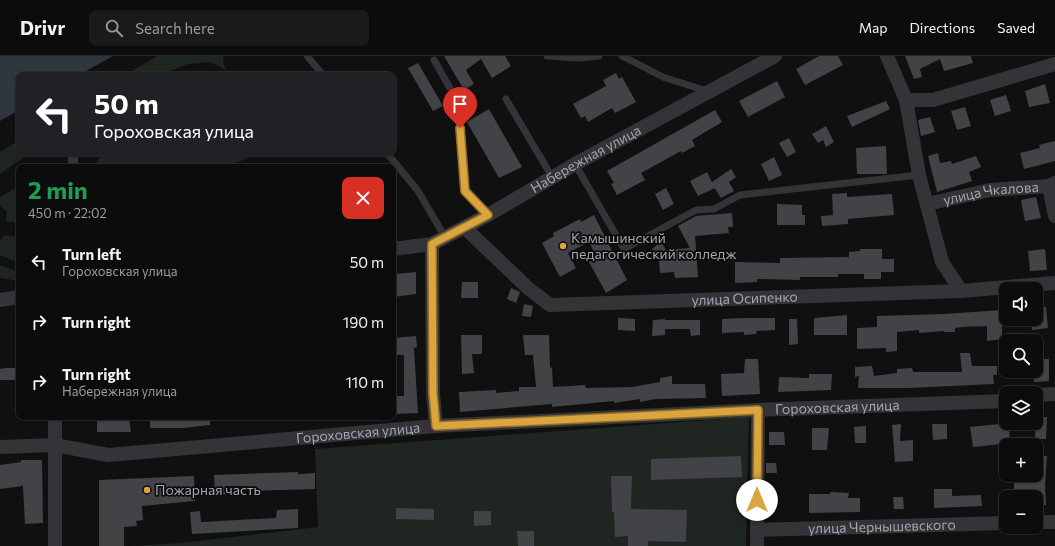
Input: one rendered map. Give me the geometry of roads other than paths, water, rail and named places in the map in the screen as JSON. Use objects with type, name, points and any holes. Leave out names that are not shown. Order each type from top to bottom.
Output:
[{"type":"street","name":"Набережная улица","points":[[396,249],[432,244],[488,215],[575,164],[775,56]]},
{"type":"street","points":[[887,56],[906,100],[918,175],[942,262],[961,291]]},
{"type":"street","points":[[906,100],[933,100],[1055,64]]},
{"type":"street","points":[[1052,184],[1055,216]]},
{"type":"street","name":"улица Чкалова","points":[[926,204],[990,190],[1052,184]]},
{"type":"street","name":"улица Осипенко","points":[[464,227],[529,289],[550,305],[961,291],[1053,286]]},
{"type":"street","points":[[432,244],[433,393],[436,426]]},
{"type":"street","points":[[0,300],[16,297]]},
{"type":"street","points":[[1043,395],[1055,394]]},
{"type":"street","name":"Гороховская улица","points":[[0,447],[55,444],[108,455],[436,426],[758,410],[999,401]]},
{"type":"street","points":[[757,546],[758,410]]},
{"type":"street","points":[[55,420],[55,546]]},
{"type":"street","points":[[1043,522],[1055,522]]},
{"type":"street","name":"улица Чернышевского","points":[[757,530],[999,523]]},
{"type":"lane","points":[[307,56],[320,72]]},
{"type":"lane","points":[[547,56],[578,58],[599,56]]},
{"type":"lane","points":[[622,56],[663,77],[710,92]]},
{"type":"lane","points":[[434,60],[462,109],[460,128],[465,191],[488,215]]},
{"type":"lane","points":[[506,98],[552,177]]},
{"type":"lane","points":[[389,156],[418,191],[445,237]]},
{"type":"lane","points":[[575,164],[624,249],[696,210],[714,209],[740,195],[918,175]]},
{"type":"place","name":"Камышинский педагогический колледж","points":[[563,246]]},
{"type":"place","name":"Пожарная часть","points":[[147,490]]}]
